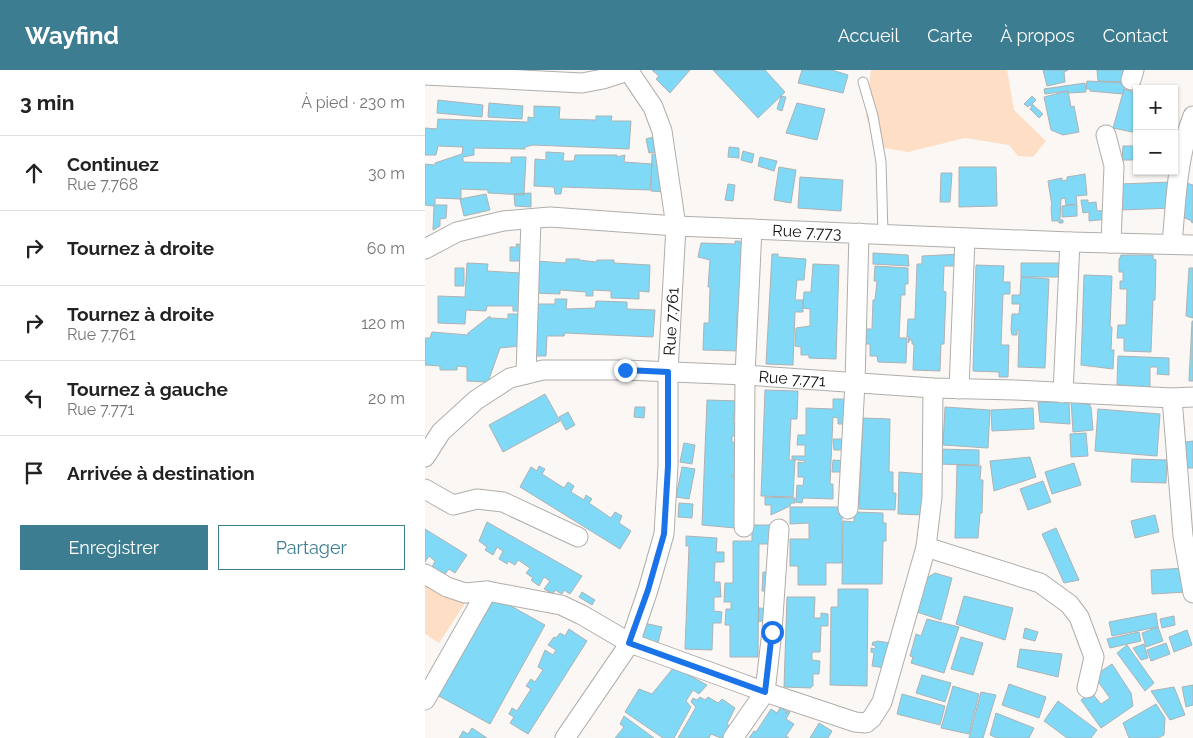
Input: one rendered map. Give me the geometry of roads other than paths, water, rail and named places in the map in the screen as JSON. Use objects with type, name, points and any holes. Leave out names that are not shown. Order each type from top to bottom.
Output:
[{"type":"street","points":[[425,75],[582,83],[603,79],[628,70]]},
{"type":"street","name":"Rue 7.761","points":[[565,738],[629,643],[648,590],[664,534],[668,466],[668,372],[676,226],[662,131],[653,106],[628,70]]},
{"type":"street","points":[[1172,244],[1182,159],[1193,116]]},
{"type":"street","points":[[1106,135],[1115,166],[1111,243]]},
{"type":"street","name":"Rue 7.773","points":[[425,249],[457,232],[503,221],[550,217],[676,226],[1070,242],[1193,245]]},
{"type":"street","points":[[526,374],[531,218]]},
{"type":"street","points":[[743,526],[745,375],[752,229]]},
{"type":"street","points":[[848,509],[855,383],[859,233]]},
{"type":"street","points":[[959,389],[965,238]]},
{"type":"street","points":[[1063,393],[1070,242]]},
{"type":"street","name":"Rue 7.771","points":[[425,457],[441,432],[476,400],[510,378],[543,370],[625,370],[745,375],[933,388],[1171,398],[1193,397]]},
{"type":"street","points":[[425,574],[447,587],[465,593],[487,591],[561,605],[582,615],[629,643],[765,692],[855,722],[866,723],[872,718],[882,702],[926,547],[932,498],[933,388]]},
{"type":"street","points":[[1171,398],[1183,536],[1193,593]]},
{"type":"street","points":[[425,489],[453,505],[477,499],[503,502],[578,537]]},
{"type":"street","points":[[733,738],[765,692],[772,632],[779,529]]},
{"type":"street","points":[[926,547],[1040,583],[1069,604],[1079,617],[1094,656],[1087,688]]},
{"type":"street","points":[[425,700],[487,591]]},
{"type":"lane","points":[[863,82],[873,116],[881,162],[883,234]]}]
